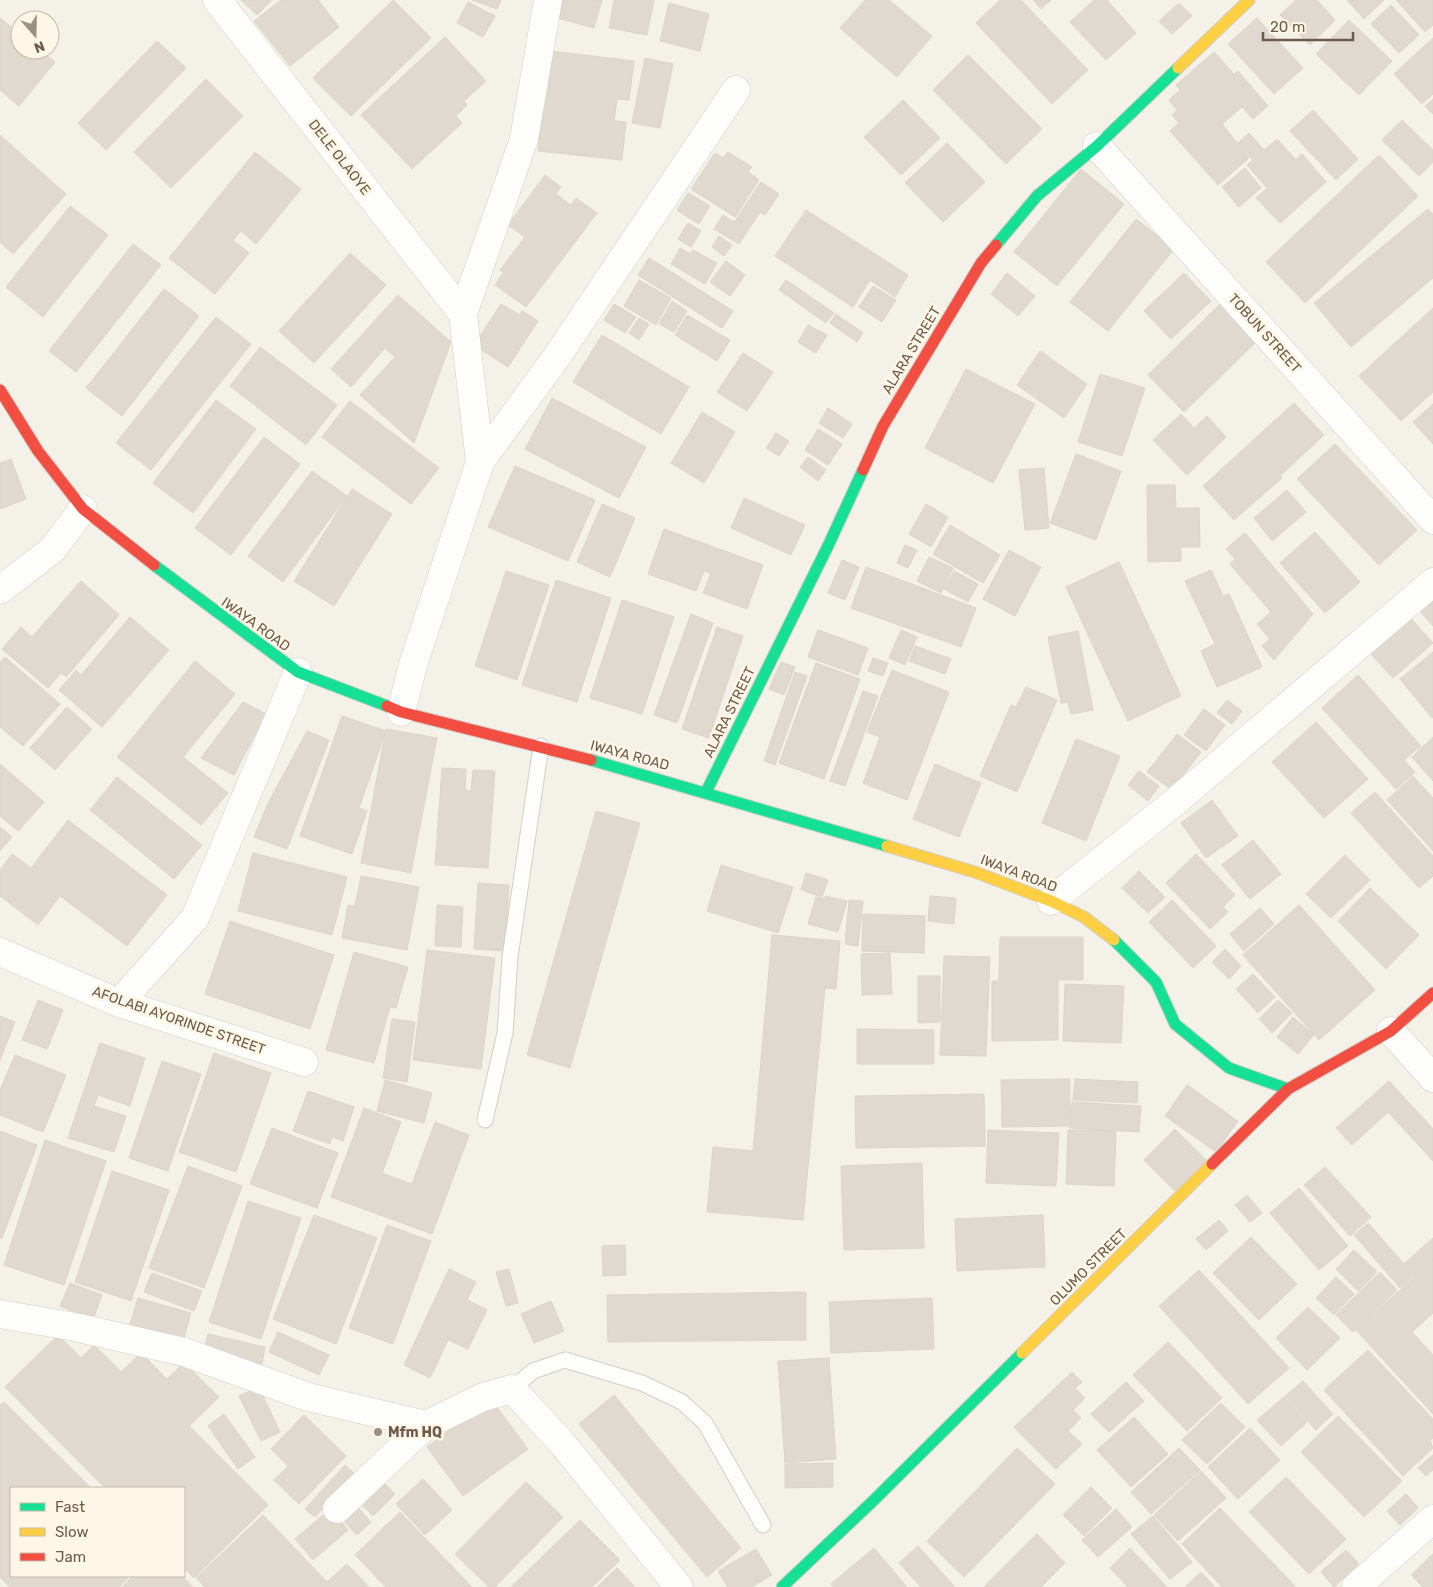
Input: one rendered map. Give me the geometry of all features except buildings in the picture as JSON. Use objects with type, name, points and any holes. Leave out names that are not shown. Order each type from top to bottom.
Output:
[{"type":"street","name":"DELE OLAOYE","points":[[217,0],[463,314]]},
{"type":"street","points":[[480,462],[463,314],[524,139],[548,0]]},
{"type":"street","name":"ALARA STREET","points":[[706,792],[828,546],[883,426],[981,263],[1037,196],[1097,146],[1249,0]]},
{"type":"street","points":[[402,712],[413,665],[480,462],[568,340],[736,90]]},
{"type":"street","name":"TOBUN STREET","points":[[1097,146],[1433,520]]},
{"type":"street","name":"IWAYA ROAD","points":[[0,390],[38,451],[83,509],[197,599],[298,672],[402,712],[541,746],[706,792],[975,872],[1051,901],[1084,917],[1124,948],[1156,982],[1175,1024],[1229,1068],[1288,1089]]},
{"type":"street","points":[[0,590],[52,550],[83,509]]},
{"type":"street","points":[[1051,901],[1176,801],[1433,582]]},
{"type":"street","points":[[119,1003],[195,918],[298,672]]},
{"type":"street","name":"AFOLABI AYORINDE STREET","points":[[0,952],[119,1003],[304,1062]]},
{"type":"street","name":"OLUMO STREET","points":[[782,1587],[893,1481],[1288,1089],[1390,1031],[1433,993]]},
{"type":"street","points":[[1390,1031],[1433,1078]]},
{"type":"street","points":[[0,1314],[75,1327],[184,1352],[308,1397],[426,1425]]},
{"type":"street","points":[[337,1509],[426,1425],[483,1397],[512,1389],[562,1443],[679,1587]]},
{"type":"street","points":[[1356,1587],[1433,1519]]},
{"type":"lane","points":[[485,1120],[504,1032],[510,957],[541,746]]},
{"type":"lane","points":[[512,1389],[533,1371],[565,1360],[642,1384],[682,1402],[705,1423],[763,1525]]},
{"type":"traffic: fast","points":[[996,245],[1037,196],[1097,146],[1178,68]]},
{"type":"traffic: fast","points":[[706,792],[828,546],[863,470]]},
{"type":"traffic: fast","points":[[154,565],[298,672],[387,706]]},
{"type":"traffic: fast","points":[[591,760],[887,846]]},
{"type":"traffic: fast","points":[[1114,940],[1156,982],[1175,1024],[1229,1068],[1288,1089]]},
{"type":"traffic: fast","points":[[782,1587],[872,1502],[1022,1353]]},
{"type":"traffic: slow","points":[[1178,68],[1249,0]]},
{"type":"traffic: slow","points":[[887,846],[975,872],[1051,901],[1084,917],[1114,940]]},
{"type":"traffic: slow","points":[[1022,1353],[1212,1164]]},
{"type":"traffic: jam","points":[[863,470],[883,426],[981,263],[996,245]]},
{"type":"traffic: jam","points":[[0,390],[38,451],[83,509],[154,565]]},
{"type":"traffic: jam","points":[[387,706],[401,712],[591,760]]},
{"type":"traffic: jam","points":[[1212,1164],[1288,1089],[1391,1031],[1433,993]]},
{"type":"place","name":"Mfm HQ","points":[[378,1432]]}]
